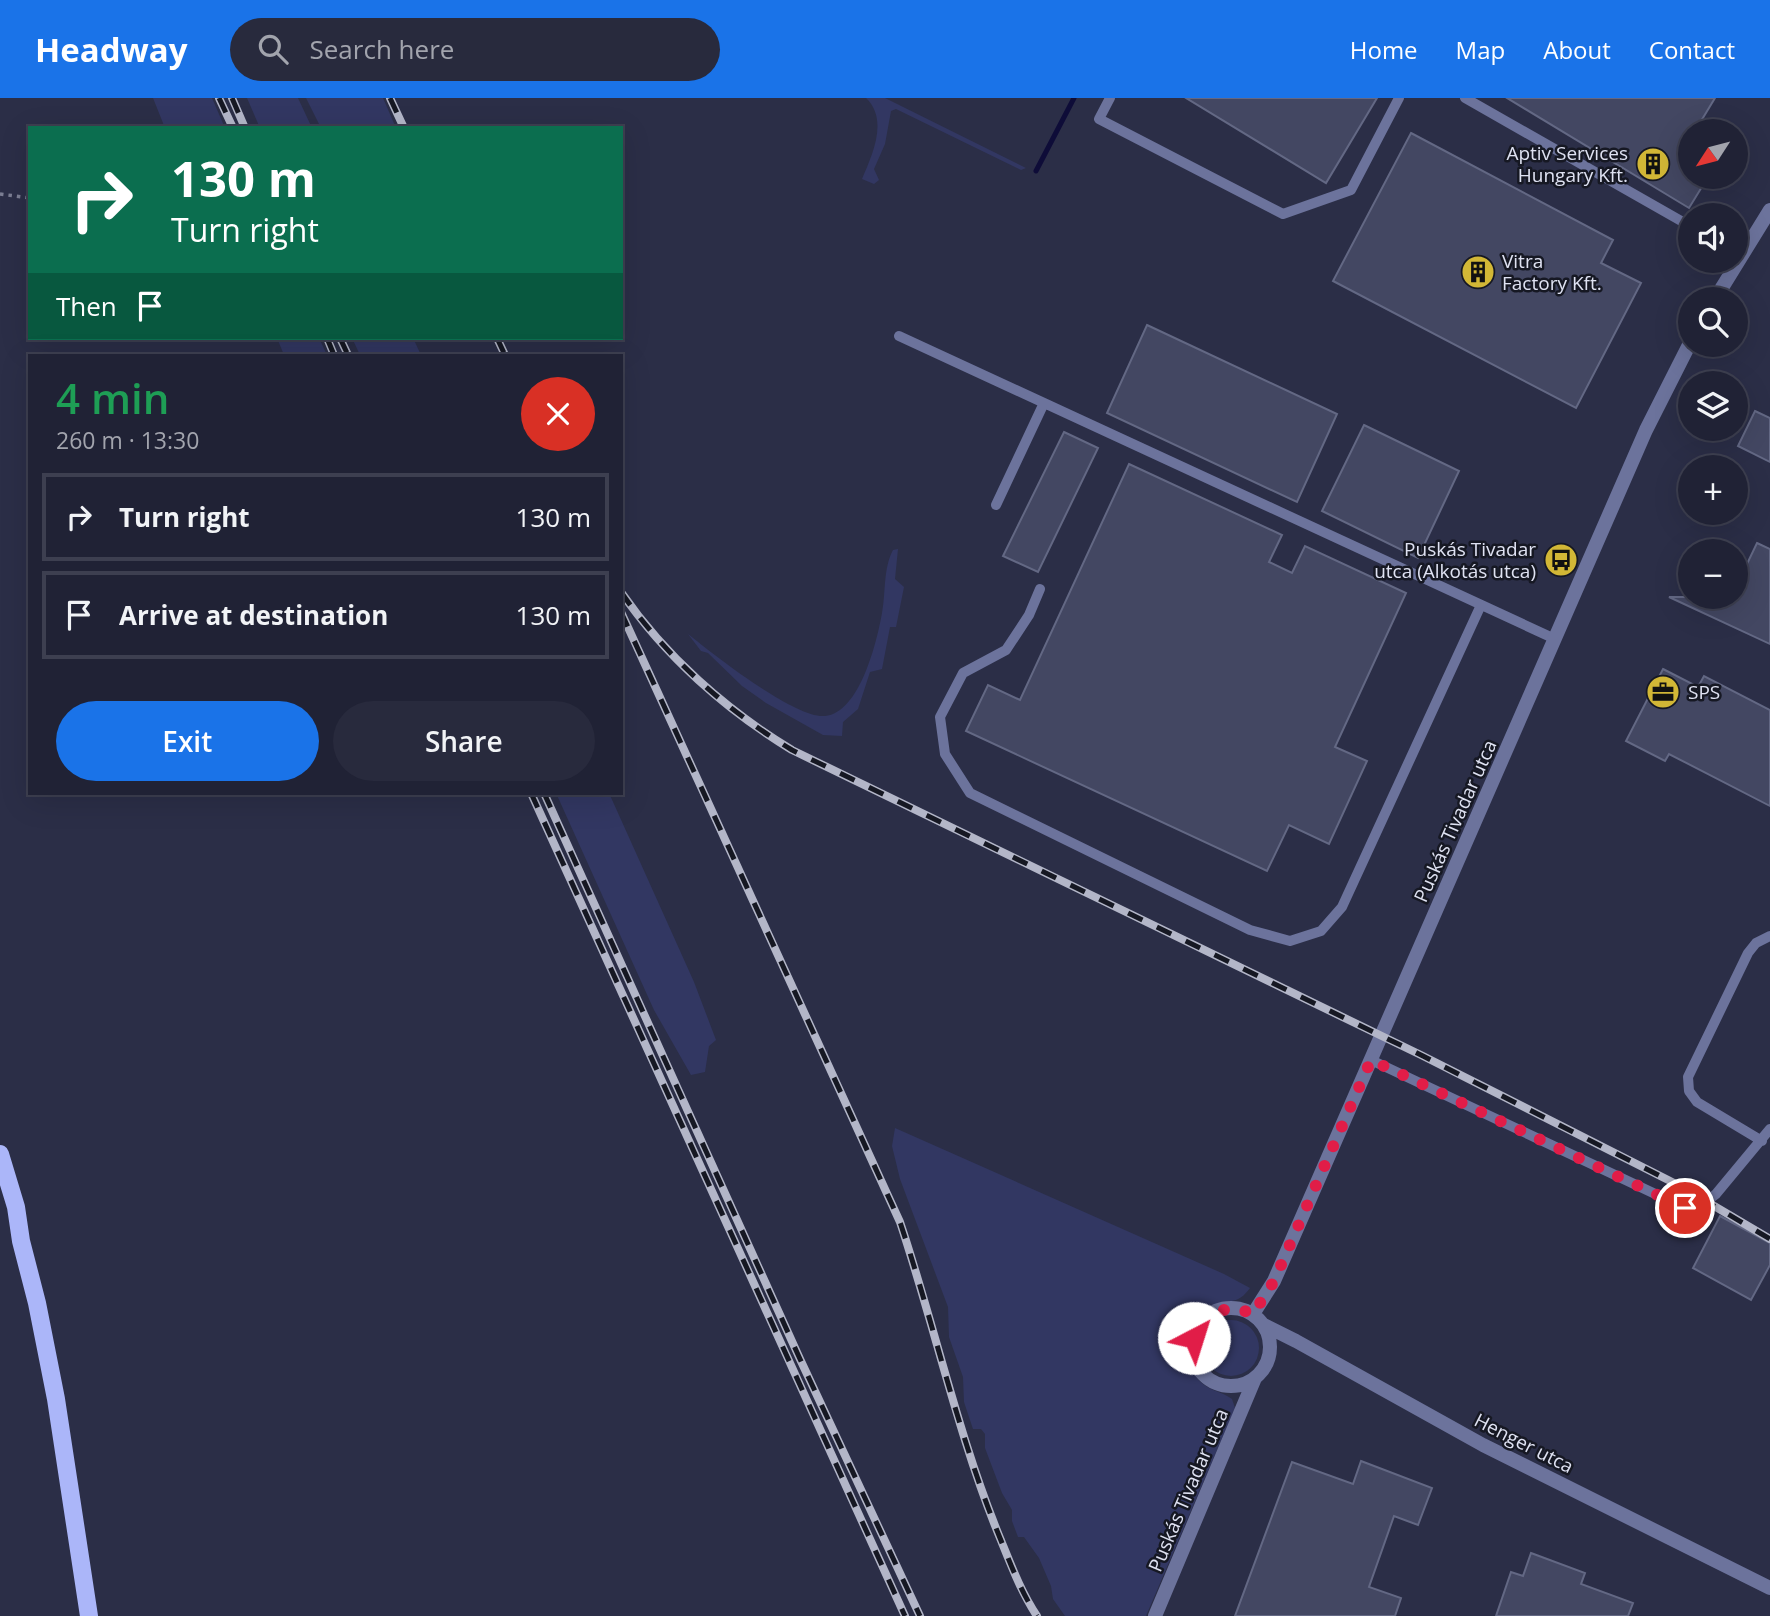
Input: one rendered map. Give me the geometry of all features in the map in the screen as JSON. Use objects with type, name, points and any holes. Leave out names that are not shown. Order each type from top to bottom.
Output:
[{"type":"main road","points":[[0,1154],[16,1207],[21,1241],[51,1373],[89,1616]]},
{"type":"street","points":[[1748,241],[1770,210]]},
{"type":"street","name":"Puskás Tivadar utca","points":[[1255,1378],[1232,1387],[1213,1382],[1199,1369],[1194,1358],[1193,1344],[1199,1326],[1212,1314],[1235,1308],[1253,1314],[1274,1281],[1646,430],[1683,357]]},
{"type":"street","points":[[1253,1314],[1264,1325]]},
{"type":"street","name":"Puskás Tivadar utca","points":[[1155,1616],[1255,1378],[1266,1363],[1270,1349],[1264,1325]]},
{"type":"street","name":"Henger utca","points":[[1264,1325],[1483,1445],[1770,1588]]},
{"type":"lane","points":[[1110,98],[1099,119],[1283,214],[1352,190],[1399,98]]},
{"type":"lane","points":[[1465,98],[1678,219]]},
{"type":"lane","points":[[899,336],[1555,639]]},
{"type":"lane","points":[[996,505],[1044,403]]},
{"type":"lane","points":[[1040,589],[1030,614],[1006,650],[963,673],[940,717],[945,754],[970,793],[1250,930],[1290,941],[1321,931],[1342,906],[1481,605]]},
{"type":"lane","points":[[1762,1141],[1697,1102],[1689,1091],[1688,1077],[1748,953],[1756,943],[1770,936]]},
{"type":"lane","points":[[1371,1060],[1685,1208],[1697,1209],[1707,1202],[1770,1129]]},
{"type":"path","points":[[0,194],[28,198]]},
{"type":"shaded area","points":[[153,98],[212,98],[224,126],[164,126]]},
{"type":"shaded area","points":[[247,98],[298,98],[311,126],[259,126]]},
{"type":"shaded area","points":[[306,98],[383,98],[395,126],[320,126]]},
{"type":"shaded area","points":[[866,98],[885,98],[1026,168],[1021,170],[896,109],[891,111],[885,144],[874,169],[879,180],[874,184],[862,179],[874,149],[877,127],[873,107]]},
{"type":"shaded area","points":[[278,340],[320,340],[327,354],[284,354]]},
{"type":"shaded area","points":[[353,340],[414,340],[421,354],[360,354]]},
{"type":"shaded area","points":[[898,549],[895,579],[904,587],[896,627],[890,627],[882,669],[870,672],[858,709],[843,722],[842,736],[823,735],[766,703],[742,686],[708,653],[701,651],[688,634],[755,684],[794,707],[825,716],[837,712],[848,703],[865,674],[880,625],[888,565],[893,550]]},
{"type":"shaded area","points":[[557,795],[610,795],[694,982],[716,1040],[709,1046],[705,1072],[691,1075],[654,1010]]},
{"type":"shaded area","points":[[895,1128],[1250,1288],[1241,1297],[1203,1312],[1190,1331],[1187,1353],[1195,1375],[1206,1386],[1232,1399],[1235,1408],[1146,1616],[1065,1616],[1053,1599],[1051,1586],[1039,1558],[1024,1537],[1018,1537],[1012,1521],[1012,1510],[1002,1493],[985,1448],[985,1434],[981,1429],[973,1429],[964,1402],[963,1377],[949,1337],[948,1307],[900,1179],[892,1146]]},
{"type":"shaded area","points":[[1226,1320],[1236,1320],[1251,1328],[1257,1337],[1257,1359],[1251,1368],[1236,1376],[1226,1376],[1208,1364],[1203,1353],[1203,1343],[1215,1325]]},
{"type":"building","points":[[1186,98],[1377,98],[1326,183]]},
{"type":"building","name":"Aptiv Services Hungary Kft.","points":[[1507,98],[1715,98],[1702,119],[1678,119],[1678,189],[1701,189],[1692,203],[1681,203]]},
{"type":"building","name":"Vitra Factory Kft.","points":[[1411,133],[1613,240],[1601,263],[1641,283],[1576,408],[1333,281]]},
{"type":"building","points":[[1147,325],[1337,414],[1297,502],[1107,413]]},
{"type":"building","points":[[1755,411],[1770,418],[1770,462],[1738,446],[1740,441],[1748,441],[1748,425]]},
{"type":"building","points":[[1364,425],[1459,471],[1418,558],[1322,511]]},
{"type":"building","points":[[1064,432],[1098,448],[1038,572],[1003,556]]},
{"type":"building","points":[[1129,464],[1282,535],[1269,562],[1292,573],[1305,546],[1406,593],[1335,747],[1367,761],[1329,844],[1289,825],[1267,871],[966,731],[988,685],[1020,700]]},
{"type":"building","points":[[1757,543],[1770,549],[1770,644],[1695,609],[1748,609],[1748,562]]},
{"type":"building","points":[[1663,669],[1698,687],[1704,676],[1770,710],[1770,806],[1669,754],[1665,761],[1626,741]]},
{"type":"building","points":[[1720,1216],[1770,1243],[1770,1265],[1751,1300],[1693,1268]]},
{"type":"building","points":[[1361,1461],[1432,1488],[1418,1525],[1394,1516],[1369,1587],[1401,1598],[1395,1616],[1235,1616],[1292,1462],[1353,1484]]},
{"type":"building","points":[[1531,1553],[1585,1573],[1581,1584],[1633,1603],[1628,1616],[1496,1616],[1511,1572],[1523,1576]]},
{"type":"waterway","points":[[1036,171],[1074,98]]},
{"type":"railway","points":[[219,98],[232,126]]},
{"type":"railway","points":[[232,98],[244,126]]},
{"type":"railway","points":[[390,98],[403,126]]},
{"type":"railway","points":[[328,340],[334,354]]},
{"type":"railway","points":[[341,340],[348,354]]},
{"type":"railway","points":[[498,340],[505,354]]},
{"type":"railway","points":[[623,595],[657,638],[698,680],[744,717],[792,750],[1423,1056],[1682,1187],[1770,1239]]},
{"type":"railway","points":[[623,616],[900,1222],[985,1499],[1017,1578],[1037,1616]]},
{"type":"railway","points":[[532,795],[905,1616]]},
{"type":"railway","points":[[545,795],[800,1359],[920,1616]]},
{"type":"place","name":"Aptiv Services Hungary Kft.","points":[[1653,164]]},
{"type":"place","name":"Vitra Factory Kft.","points":[[1478,272]]},
{"type":"place","name":"Puskás Tivadar utca (Alkotás utca)","points":[[1561,560]]},
{"type":"place","name":"SPS","points":[[1663,692]]},
{"type":"route","points":[[1194,1338],[1199,1326],[1212,1314],[1235,1308],[1253,1314],[1265,1297],[1371,1060],[1685,1208]]}]
